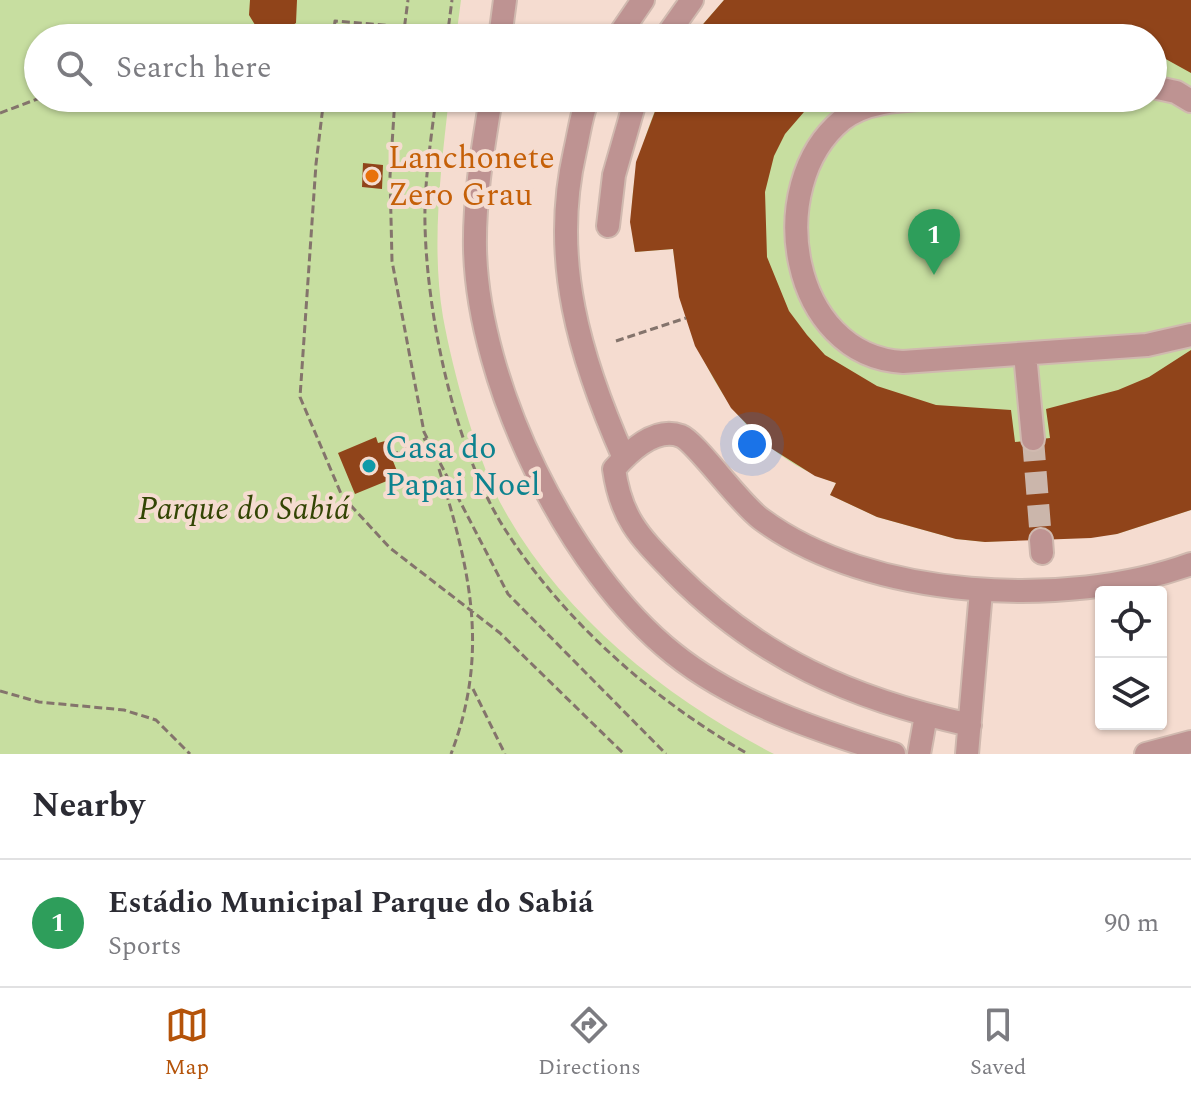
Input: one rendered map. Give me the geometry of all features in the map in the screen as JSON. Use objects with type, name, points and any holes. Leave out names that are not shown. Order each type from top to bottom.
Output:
[{"type":"street","points":[[502,24],[505,0]]},
{"type":"street","points":[[627,24],[643,0]]},
{"type":"street","points":[[675,24],[692,0]]},
{"type":"street","points":[[1167,90],[1191,101]]},
{"type":"street","points":[[489,112],[477,187],[475,251],[479,290],[513,420],[565,523],[596,571],[635,620],[676,656],[729,691],[850,740],[894,754]]},
{"type":"street","points":[[585,112],[571,169],[565,232],[566,272],[573,319],[586,365],[624,458]]},
{"type":"street","points":[[608,226],[614,175],[632,112]]},
{"type":"street","points":[[858,112],[843,120],[820,147],[802,185],[797,212],[796,237],[803,275],[829,327],[845,344],[870,357],[903,362],[1147,345],[1191,335]]},
{"type":"street","points":[[1025,354],[1033,439]]},
{"type":"street","points":[[970,725],[926,715],[837,686],[786,662],[745,636],[705,603],[630,523],[618,501],[614,469],[624,458],[655,437],[680,436],[694,447],[729,490],[762,520],[795,539],[869,570],[936,585],[981,591],[1107,584],[1191,564]]},
{"type":"street","points":[[967,754],[981,591]]},
{"type":"street","points":[[919,754],[926,715]]},
{"type":"street","points":[[1146,754],[1191,742]]},
{"type":"path","points":[[405,24],[408,0]]},
{"type":"path","points":[[450,24],[452,0]]},
{"type":"path","points":[[335,24],[335,21],[388,24]]},
{"type":"path","points":[[0,113],[24,104]]},
{"type":"path","points":[[322,112],[300,397],[342,496],[390,548],[500,633],[624,754]]},
{"type":"path","points":[[394,112],[390,176],[392,261],[427,438],[437,462],[508,594],[666,754]]},
{"type":"path","points":[[616,341],[686,318]]},
{"type":"path","points":[[391,456],[427,438]]},
{"type":"path","points":[[437,462],[463,555],[472,611],[471,687],[451,754]]},
{"type":"path","points":[[471,687],[505,754]]},
{"type":"path","points":[[0,691],[39,702],[124,710],[156,720],[190,754]]},
{"type":"path","points":[[655,746],[658,754]]},
{"type":"green space","name":"Parque do Sabiá","points":[[0,0],[461,0],[458,24],[24,24],[24,112],[447,112],[438,207],[439,290],[460,391],[476,444],[506,513],[530,552],[558,588],[623,653],[696,708],[774,754],[0,754]]},
{"type":"green space","points":[[724,0],[1191,0],[1191,510],[1117,534],[985,542],[956,539],[877,517],[830,495],[836,483],[800,468],[769,446],[743,421],[721,391],[703,358],[689,323],[673,249],[635,252],[632,232],[636,174],[655,112],[1167,112],[1167,24],[703,24]]},
{"type":"building","points":[[250,0],[297,0],[294,24],[254,24],[249,15]]},
{"type":"building","points":[[724,0],[1191,0],[1191,73],[1167,60],[1167,24],[703,24]]},
{"type":"building","points":[[655,112],[804,112],[785,134],[774,156],[765,192],[767,257],[789,311],[825,355],[877,386],[936,405],[1011,410],[1015,442],[1050,438],[1046,409],[1118,390],[1149,377],[1191,350],[1191,510],[1117,534],[1091,538],[985,542],[956,539],[877,517],[830,495],[836,483],[815,476],[769,447],[731,408],[695,346],[679,297],[673,249],[635,252],[630,222],[636,162]]},
{"type":"building","name":"Lanchonete Zero Grau","points":[[363,163],[383,165],[382,189],[362,187]]},
{"type":"building","name":"Casa do Papai Noel","points":[[376,437],[378,443],[385,441],[399,476],[355,494],[338,453]]},
{"type":"tunnel","points":[[1033,439],[1041,540]]},
{"type":"place","name":"Lanchonete Zero Grau","points":[[372,176]]},
{"type":"place","name":"Estádio Municipal Parque do Sabiá","points":[[934,275]]},
{"type":"place","name":"Casa do Papai Noel","points":[[369,466]]}]
